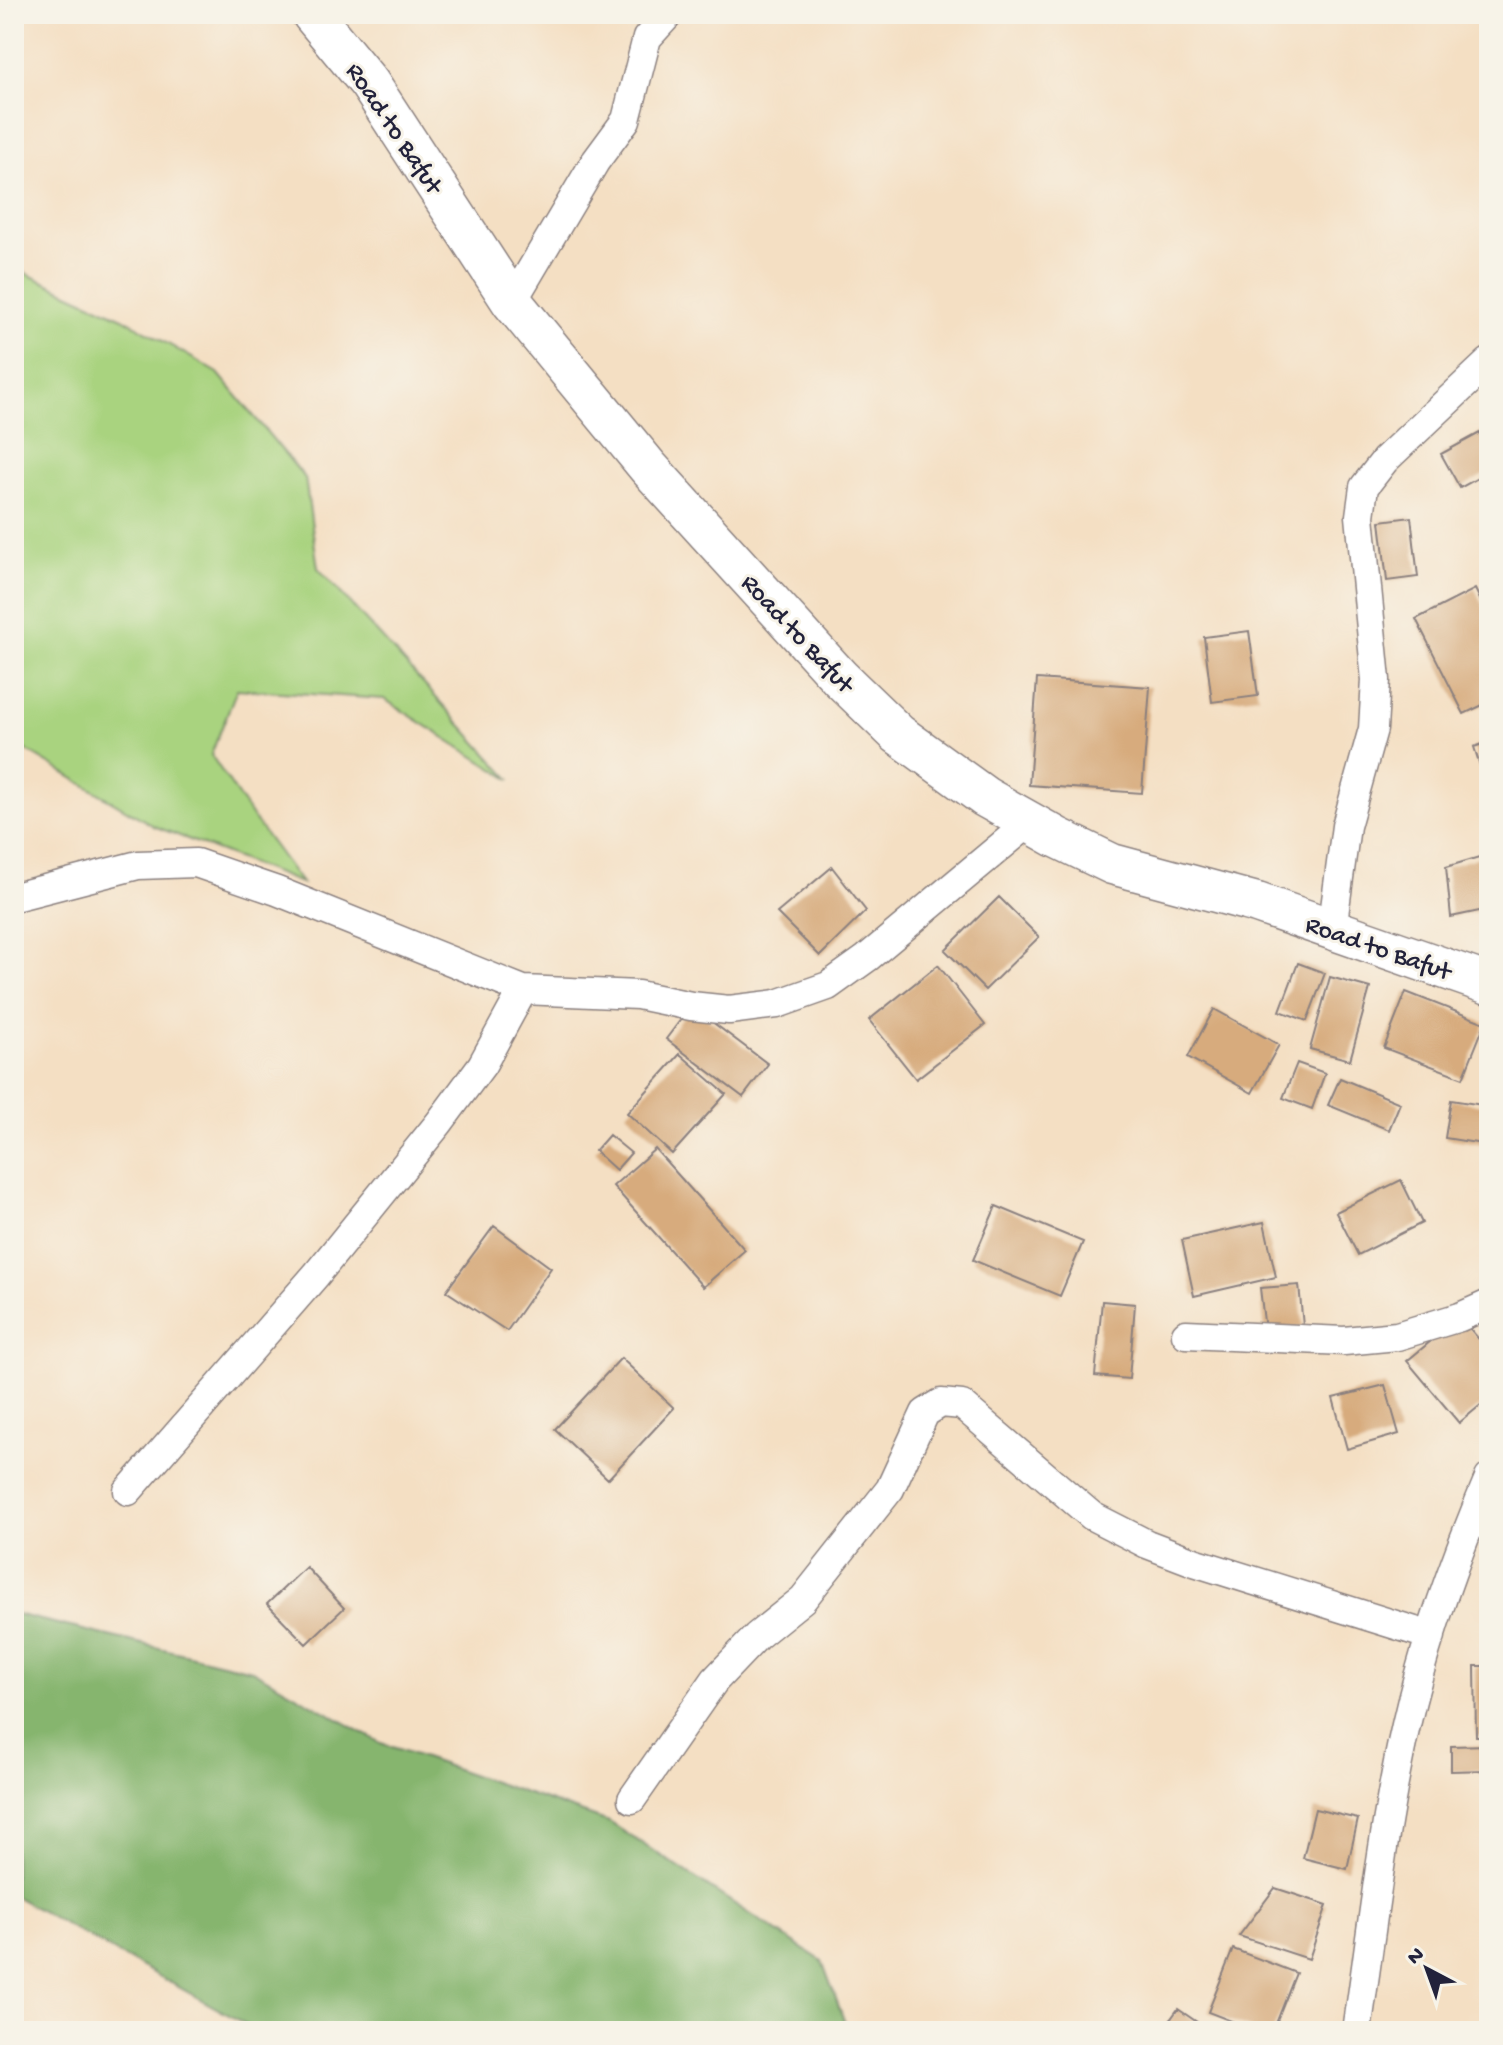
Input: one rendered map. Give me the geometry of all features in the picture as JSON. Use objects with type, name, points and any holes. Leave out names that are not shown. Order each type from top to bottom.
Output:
[{"type":"street","name":"Road to Bafut","points":[[312,14],[369,83],[512,302],[648,467],[840,678],[898,734],[985,797],[1112,864],[1257,903],[1489,984]]},
{"type":"street","points":[[512,302],[595,162],[626,120],[647,38],[669,14]]},
{"type":"street","points":[[1332,930],[1346,826],[1373,729],[1376,680],[1360,516],[1364,487],[1385,460],[1489,362]]},
{"type":"street","points":[[14,897],[138,865],[196,863],[277,891],[523,990],[638,995],[729,1010],[777,1004],[828,986],[867,958],[1030,822]]},
{"type":"street","points":[[128,1491],[316,1275],[439,1123],[482,1065],[523,990]]},
{"type":"street","points":[[1186,1334],[1344,1341],[1397,1336],[1460,1317],[1489,1304]]},
{"type":"street","points":[[632,1799],[715,1680],[757,1636],[803,1599],[890,1489],[925,1413],[941,1403],[962,1405],[1092,1516],[1147,1544],[1194,1562],[1431,1636]]},
{"type":"street","points":[[1357,2031],[1387,1821],[1406,1724],[1439,1609],[1489,1478]]},
{"type":"green space","points":[[14,266],[123,318],[218,373],[305,478],[318,568],[511,780],[384,699],[237,689],[211,755],[301,883],[154,826],[14,743]]},
{"type":"green space","points":[[14,1611],[16,1614],[252,1670],[381,1743],[609,1822],[822,1961],[848,2031],[258,2031],[14,1896]]},
{"type":"building","points":[[1489,428],[1489,472],[1460,488],[1441,454]]},
{"type":"building","points":[[1411,517],[1418,577],[1387,581],[1380,521]]},
{"type":"building","points":[[1475,589],[1489,618],[1489,702],[1464,714],[1416,619]]},
{"type":"building","points":[[1249,631],[1258,696],[1212,702],[1204,637]]},
{"type":"building","points":[[1037,679],[1150,687],[1142,793],[1029,785]]},
{"type":"building","points":[[1489,742],[1489,783],[1486,784],[1474,747]]},
{"type":"building","points":[[1489,854],[1489,909],[1451,917],[1446,867]]},
{"type":"building","points":[[832,867],[866,911],[820,956],[777,913]]},
{"type":"building","points":[[999,897],[1039,937],[985,990],[945,950]]},
{"type":"building","points":[[1298,963],[1325,973],[1307,1021],[1280,1011]]},
{"type":"building","points":[[938,965],[985,1025],[916,1079],[869,1020]]},
{"type":"building","points":[[1330,977],[1370,988],[1350,1060],[1310,1049]]},
{"type":"building","points":[[1406,992],[1485,1023],[1463,1078],[1384,1048]]},
{"type":"building","points":[[691,1006],[768,1064],[743,1097],[666,1039]]},
{"type":"building","points":[[1214,1009],[1279,1045],[1252,1093],[1188,1057]]},
{"type":"building","points":[[680,1054],[726,1094],[672,1154],[627,1113]]},
{"type":"building","points":[[1297,1063],[1325,1073],[1312,1109],[1283,1098]]},
{"type":"building","points":[[1340,1078],[1400,1103],[1389,1130],[1328,1105]]},
{"type":"building","points":[[1451,1100],[1489,1106],[1489,1145],[1445,1138]]},
{"type":"building","points":[[609,1135],[631,1153],[616,1170],[595,1151]]},
{"type":"building","points":[[655,1149],[745,1250],[703,1287],[613,1186]]},
{"type":"building","points":[[1401,1180],[1422,1223],[1358,1255],[1336,1212]]},
{"type":"building","points":[[996,1206],[1083,1242],[1060,1296],[973,1260]]},
{"type":"building","points":[[1264,1222],[1276,1277],[1194,1296],[1182,1240]]},
{"type":"building","points":[[494,1226],[551,1268],[507,1331],[446,1291]]},
{"type":"building","points":[[1299,1285],[1303,1326],[1265,1330],[1260,1288]]},
{"type":"building","points":[[1102,1301],[1135,1304],[1129,1379],[1095,1376]]},
{"type":"building","points":[[1460,1317],[1489,1351],[1489,1398],[1459,1423],[1407,1361]]},
{"type":"building","points":[[621,1358],[674,1408],[608,1479],[555,1429]]},
{"type":"building","points":[[1385,1385],[1399,1434],[1347,1449],[1333,1398]]},
{"type":"building","points":[[306,1567],[344,1608],[306,1644],[267,1604]]},
{"type":"building","points":[[1475,1666],[1489,1666],[1489,1736],[1476,1736]]},
{"type":"building","points":[[1489,1745],[1489,1770],[1451,1771],[1451,1746]]},
{"type":"building","points":[[1315,1809],[1358,1819],[1347,1869],[1303,1858]]},
{"type":"building","points":[[1275,1888],[1327,1905],[1309,1959],[1239,1936]]},
{"type":"building","points":[[1233,1949],[1296,1973],[1273,2031],[1257,2031],[1208,2012]]},
{"type":"building","points":[[1178,2009],[1210,2031],[1162,2031]]}]
